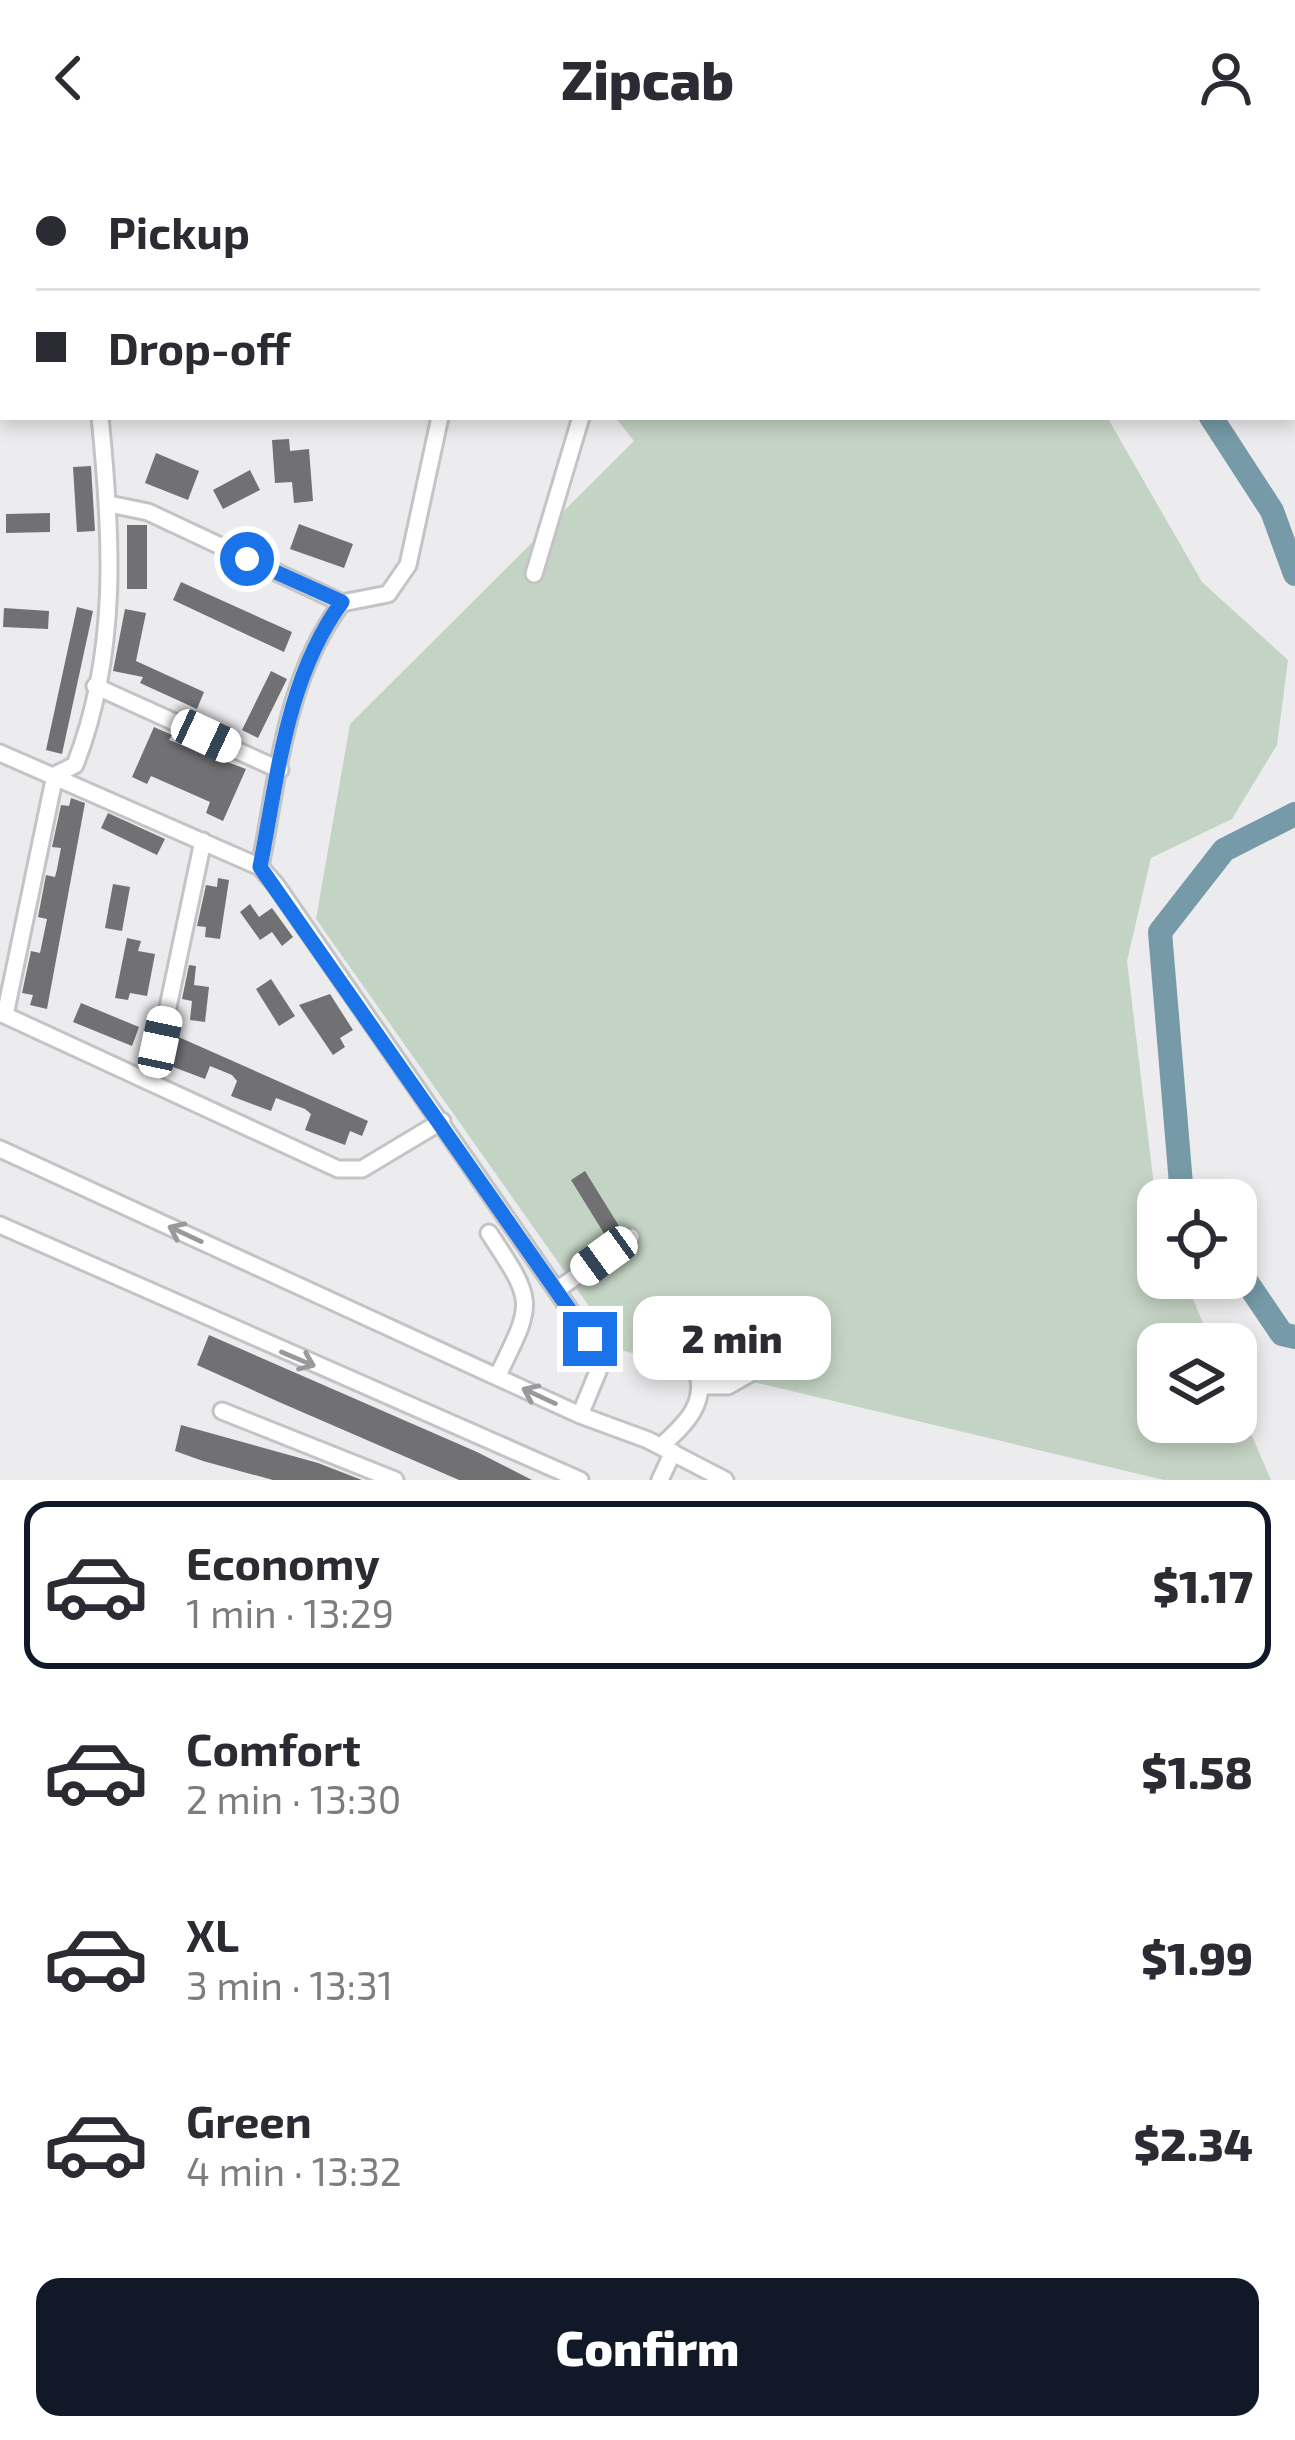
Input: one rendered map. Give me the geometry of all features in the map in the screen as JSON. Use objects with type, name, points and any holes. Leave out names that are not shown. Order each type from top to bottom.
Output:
[{"type":"street","points":[[100,420],[109,504],[94,686],[75,765],[56,775],[32,845],[3,1014],[352,1172],[442,1121]]},
{"type":"street","points":[[109,504],[148,512],[245,563],[342,602],[379,598],[400,583],[428,487],[439,420]]},
{"type":"street","points":[[534,574],[580,420]]},
{"type":"street","points":[[260,867],[307,657],[342,602]]},
{"type":"street","points":[[94,686],[280,770]]},
{"type":"street","points":[[0,753],[260,867],[442,1121],[599,1354],[599,1369],[580,1415]]},
{"type":"street","points":[[152,1083],[187,882],[203,841]]},
{"type":"street","points":[[0,1149],[580,1415],[667,1449],[699,1474],[724,1480]]},
{"type":"street","points":[[0,1225],[580,1480]]},
{"type":"street","points":[[489,1233],[525,1288],[527,1312],[497,1377]]},
{"type":"street","points":[[557,1290],[631,1237]]},
{"type":"street","points":[[700,1386],[735,1383],[794,1348]]},
{"type":"street","points":[[660,1480],[667,1449],[687,1424],[700,1386],[694,1363]]},
{"type":"street","points":[[222,1411],[395,1480]]},
{"type":"green space","points":[[617,420],[1109,420],[1202,582],[1288,660],[1277,745],[1232,819],[1151,858],[1127,961],[1153,1179],[1137,1179],[1137,1299],[1193,1299],[1203,1323],[1137,1323],[1137,1443],[1255,1443],[1271,1480],[1164,1480],[620,1350],[316,919],[350,724],[634,441]]},
{"type":"building","points":[[289,439],[290,451],[309,449],[313,501],[294,503],[292,482],[275,483],[272,440]]},
{"type":"building","points":[[156,453],[199,471],[188,500],[145,483]]},
{"type":"building","points":[[91,466],[95,531],[77,532],[73,467]]},
{"type":"building","points":[[250,470],[260,490],[223,509],[213,490]]},
{"type":"building","points":[[50,513],[50,532],[6,533],[6,514]]},
{"type":"building","points":[[299,524],[353,544],[344,568],[290,549]]},
{"type":"building","points":[[127,525],[147,525],[147,589],[127,589]]},
{"type":"building","points":[[181,582],[292,632],[284,652],[173,600]]},
{"type":"building","points":[[77,607],[93,611],[62,754],[46,750]]},
{"type":"building","points":[[4,608],[49,611],[48,629],[3,627]]},
{"type":"building","points":[[125,609],[146,613],[136,661],[204,692],[197,709],[140,683],[143,677],[113,671]]},
{"type":"building","points":[[271,671],[287,679],[258,738],[242,730]]},
{"type":"building","points":[[154,727],[172,735],[169,740],[246,769],[223,821],[206,813],[210,802],[151,776],[147,784],[132,777]]},
{"type":"building","points":[[71,798],[85,803],[47,1009],[30,1005],[33,995],[22,993],[31,951],[40,953],[47,919],[38,917],[46,875],[55,877],[57,869],[61,848],[52,847],[61,805],[69,806]]},
{"type":"building","points":[[108,813],[165,839],[157,855],[101,828]]},
{"type":"building","points":[[218,878],[229,880],[220,939],[205,937],[206,927],[197,926],[206,885],[217,887]]},
{"type":"building","points":[[113,884],[130,887],[122,931],[105,928]]},
{"type":"building","points":[[250,904],[259,917],[272,908],[293,937],[282,946],[272,932],[260,940],[240,912]]},
{"type":"building","points":[[127,938],[141,941],[138,951],[155,954],[147,996],[130,993],[128,1000],[115,998]]},
{"type":"building","points":[[189,965],[196,966],[194,985],[209,987],[205,1022],[190,1020],[192,1001],[182,999]]},
{"type":"building","points":[[271,979],[295,1016],[279,1026],[256,989]]},
{"type":"building","points":[[330,994],[353,1030],[340,1038],[345,1047],[333,1055],[299,1005]]},
{"type":"building","points":[[81,1003],[139,1027],[132,1046],[73,1022]]},
{"type":"building","points":[[174,1035],[368,1121],[362,1136],[350,1131],[345,1145],[305,1130],[311,1114],[305,1109],[276,1098],[271,1111],[231,1096],[237,1081],[232,1075],[210,1066],[205,1079],[168,1065]]},
{"type":"building","points":[[585,1171],[619,1226],[605,1235],[571,1180]]},
{"type":"building","points":[[674,1327],[692,1351],[676,1375],[653,1343]]},
{"type":"building","points":[[209,1335],[532,1480],[459,1480],[279,1402],[197,1365]]},
{"type":"building","points":[[181,1425],[362,1480],[273,1480],[203,1461],[175,1451]]},
{"type":"waterway","points":[[1213,420],[1272,511],[1295,574]]},
{"type":"waterway","points":[[1181,1179],[1160,932],[1224,850],[1295,814]]},
{"type":"waterway","points":[[1257,1297],[1282,1334],[1295,1337]]},
{"type":"route","points":[[247,559],[342,602],[320,631],[297,686],[260,867],[442,1121],[590,1339]]}]
